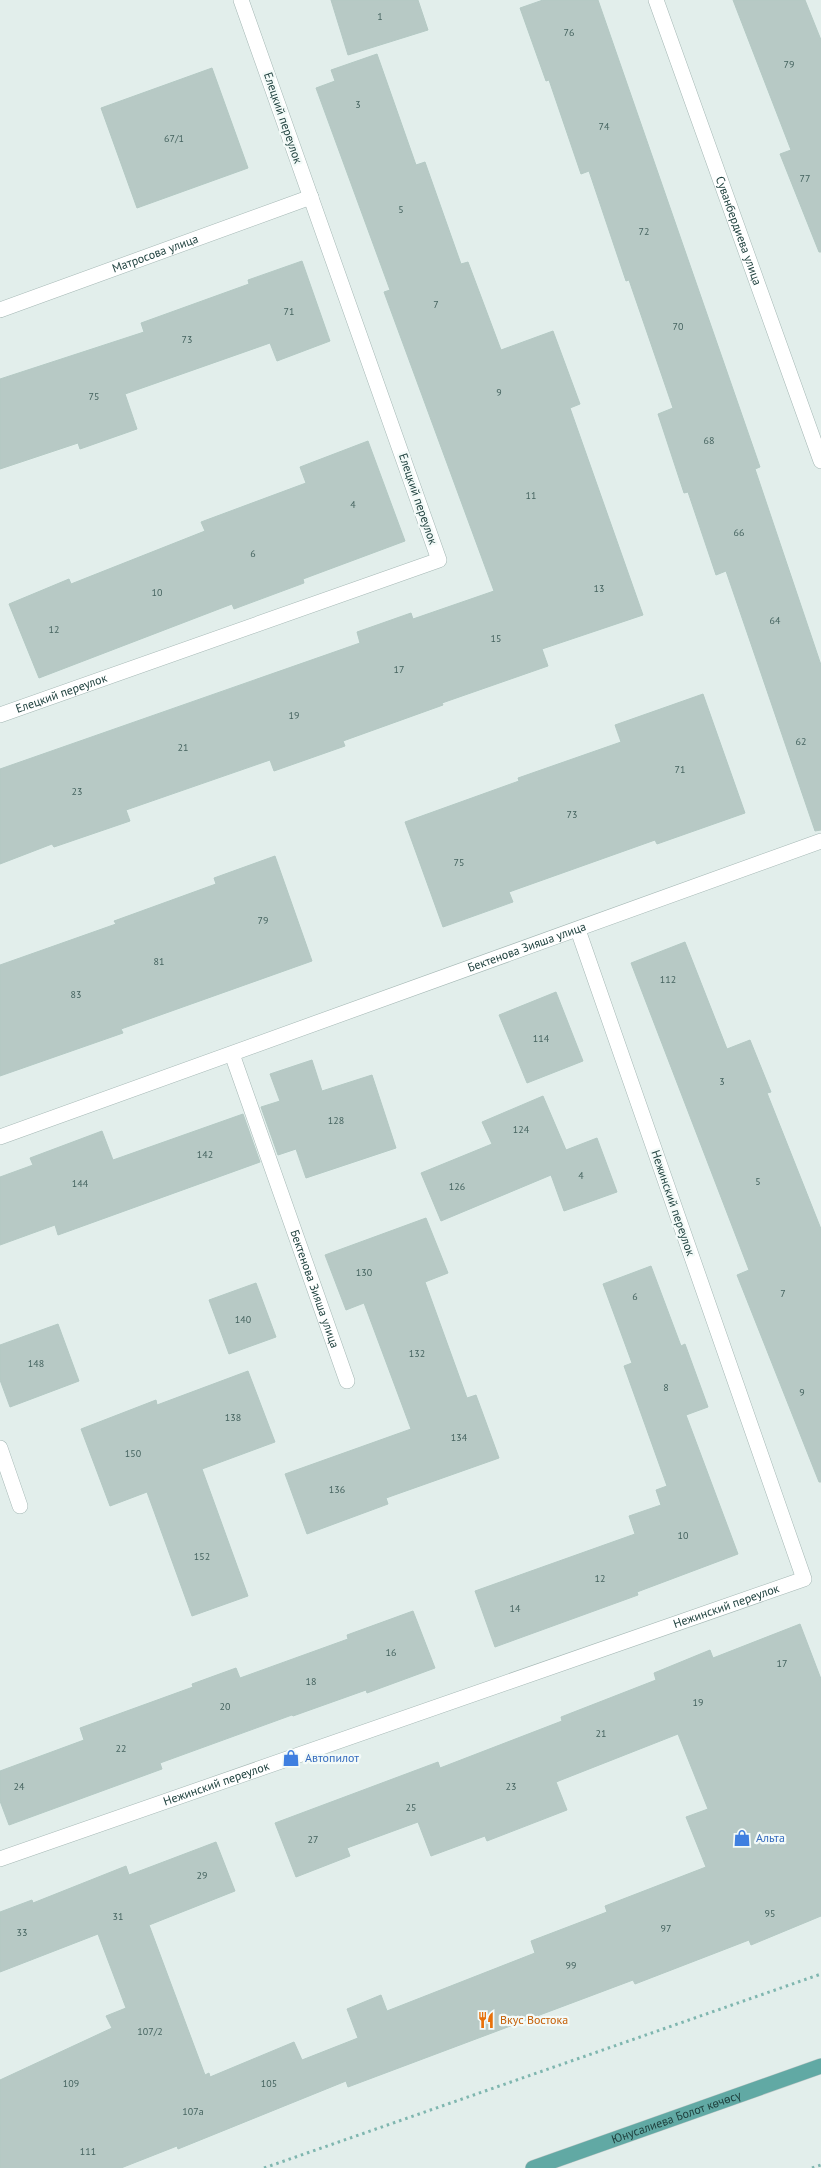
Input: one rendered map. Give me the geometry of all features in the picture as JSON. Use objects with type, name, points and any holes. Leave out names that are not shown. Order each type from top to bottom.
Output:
[{"type":"main road","name":"Юнусалиева Болот көчөсү","points":[[533,2168],[821,2066]]},
{"type":"street","name":"Елецкий переулок","points":[[0,715],[439,560],[241,0]]},
{"type":"street","name":"Суванбердиева улица","points":[[656,0],[821,461]]},
{"type":"street","name":"Матросова улица","points":[[0,310],[311,197]]},
{"type":"street","name":"Бектенова Зияша улица","points":[[0,1137],[821,841]]},
{"type":"street","name":"Нежинский переулок","points":[[0,1859],[804,1579],[578,930]]},
{"type":"street","name":"Бектенова Зияша улица","points":[[232,1054],[347,1381]]},
{"type":"street","points":[[0,1448],[20,1506]]},
{"type":"path","points":[[264,2168],[821,1974]]},
{"type":"path","points":[[812,2168],[821,2165]]},
{"type":"building","points":[[331,0],[418,0],[428,30],[348,55]]},
{"type":"building","points":[[543,0],[598,0],[760,467],[755,469],[821,665],[821,830],[815,831],[726,571],[716,575],[688,492],[684,493],[658,414],[673,408],[629,280],[626,281],[589,171],[581,174],[549,80],[546,81],[520,8]]},
{"type":"building","points":[[733,0],[805,0],[821,40],[821,252],[819,252],[780,154],[791,150]]},
{"type":"building","points":[[377,54],[416,165],[425,162],[461,264],[468,262],[501,350],[553,331],[580,404],[570,408],[643,615],[542,649],[548,666],[442,703],[443,705],[343,741],[345,746],[274,771],[270,760],[126,810],[130,821],[54,847],[52,844],[0,864],[0,769],[360,643],[357,632],[411,613],[413,619],[494,591],[384,292],[390,290],[316,88],[335,81],[331,70]]},
{"type":"building","points":[[212,68],[248,168],[137,208],[101,108]]},
{"type":"building","points":[[302,261],[330,341],[277,361],[270,343],[125,394],[137,429],[80,449],[78,443],[0,469],[0,379],[144,332],[141,323],[249,284],[248,280]]},
{"type":"building","points":[[368,441],[405,541],[303,579],[304,583],[234,609],[232,604],[39,678],[9,604],[69,579],[71,584],[205,531],[201,522],[306,483],[300,467]]},
{"type":"building","points":[[703,694],[745,813],[657,844],[655,840],[509,892],[513,902],[443,927],[405,822],[519,781],[518,778],[621,742],[615,725]]},
{"type":"building","points":[[275,856],[312,961],[121,1029],[123,1033],[0,1076],[0,965],[116,924],[114,921],[216,884],[214,878]]},
{"type":"building","points":[[685,942],[727,1049],[750,1040],[771,1092],[767,1093],[821,1229],[821,1482],[819,1482],[737,1275],[749,1270],[631,963]]},
{"type":"building","points":[[556,992],[583,1061],[527,1083],[499,1015]]},
{"type":"building","points":[[312,1060],[322,1091],[372,1075],[396,1148],[306,1178],[296,1149],[278,1155],[261,1107],[280,1101],[270,1074]]},
{"type":"building","points":[[543,1096],[566,1150],[597,1138],[617,1192],[564,1211],[551,1175],[441,1221],[421,1173],[492,1144],[482,1122]]},
{"type":"building","points":[[243,1114],[260,1162],[58,1235],[55,1225],[0,1245],[0,1177],[33,1165],[30,1158],[102,1131],[113,1160]]},
{"type":"building","points":[[426,1218],[448,1273],[425,1282],[467,1398],[476,1395],[499,1458],[386,1498],[388,1504],[307,1534],[285,1474],[411,1429],[364,1303],[346,1310],[325,1255]]},
{"type":"building","points":[[651,1266],[681,1346],[685,1344],[708,1407],[686,1415],[738,1554],[637,1592],[638,1595],[495,1647],[475,1591],[635,1534],[629,1516],[661,1505],[656,1490],[667,1486],[624,1366],[632,1363],[603,1284]]},
{"type":"building","points":[[256,1283],[276,1337],[229,1354],[209,1300]]},
{"type":"building","points":[[58,1324],[79,1381],[10,1407],[0,1380],[0,1345]]},
{"type":"building","points":[[248,1371],[275,1442],[202,1469],[248,1596],[192,1616],[147,1492],[110,1506],[81,1429],[156,1400],[157,1405]]},
{"type":"building","points":[[413,1611],[435,1668],[367,1693],[366,1690],[292,1715],[160,1763],[162,1769],[9,1825],[0,1801],[0,1771],[84,1740],[80,1728],[193,1687],[192,1684],[236,1668],[240,1678],[348,1639],[347,1635]]},
{"type":"building","points":[[800,1624],[821,1679],[821,1916],[751,1945],[749,1940],[635,1984],[633,1980],[348,2087],[346,2081],[178,2149],[177,2146],[121,2168],[0,2168],[0,2080],[112,2028],[106,2016],[126,2008],[98,1934],[0,1972],[0,1912],[32,1900],[33,1903],[126,1866],[129,1875],[216,1842],[235,1891],[149,1925],[205,2075],[209,2073],[210,2077],[294,2042],[302,2060],[358,2038],[347,2009],[381,1995],[387,2011],[535,1953],[531,1941],[607,1912],[605,1906],[706,1867],[686,1817],[708,1809],[678,1734],[556,1782],[567,1810],[487,1841],[485,1836],[431,1856],[418,1822],[347,1848],[350,1856],[296,1877],[275,1823],[438,1762],[440,1768],[562,1721],[561,1717],[656,1680],[654,1673],[710,1650],[713,1658]]},
{"type":"place","name":"Автопилот","points":[[291,1758]]},
{"type":"place","name":"Альта","points":[[742,1838]]},
{"type":"place","name":"Вкус Востока","points":[[486,2020]]}]
